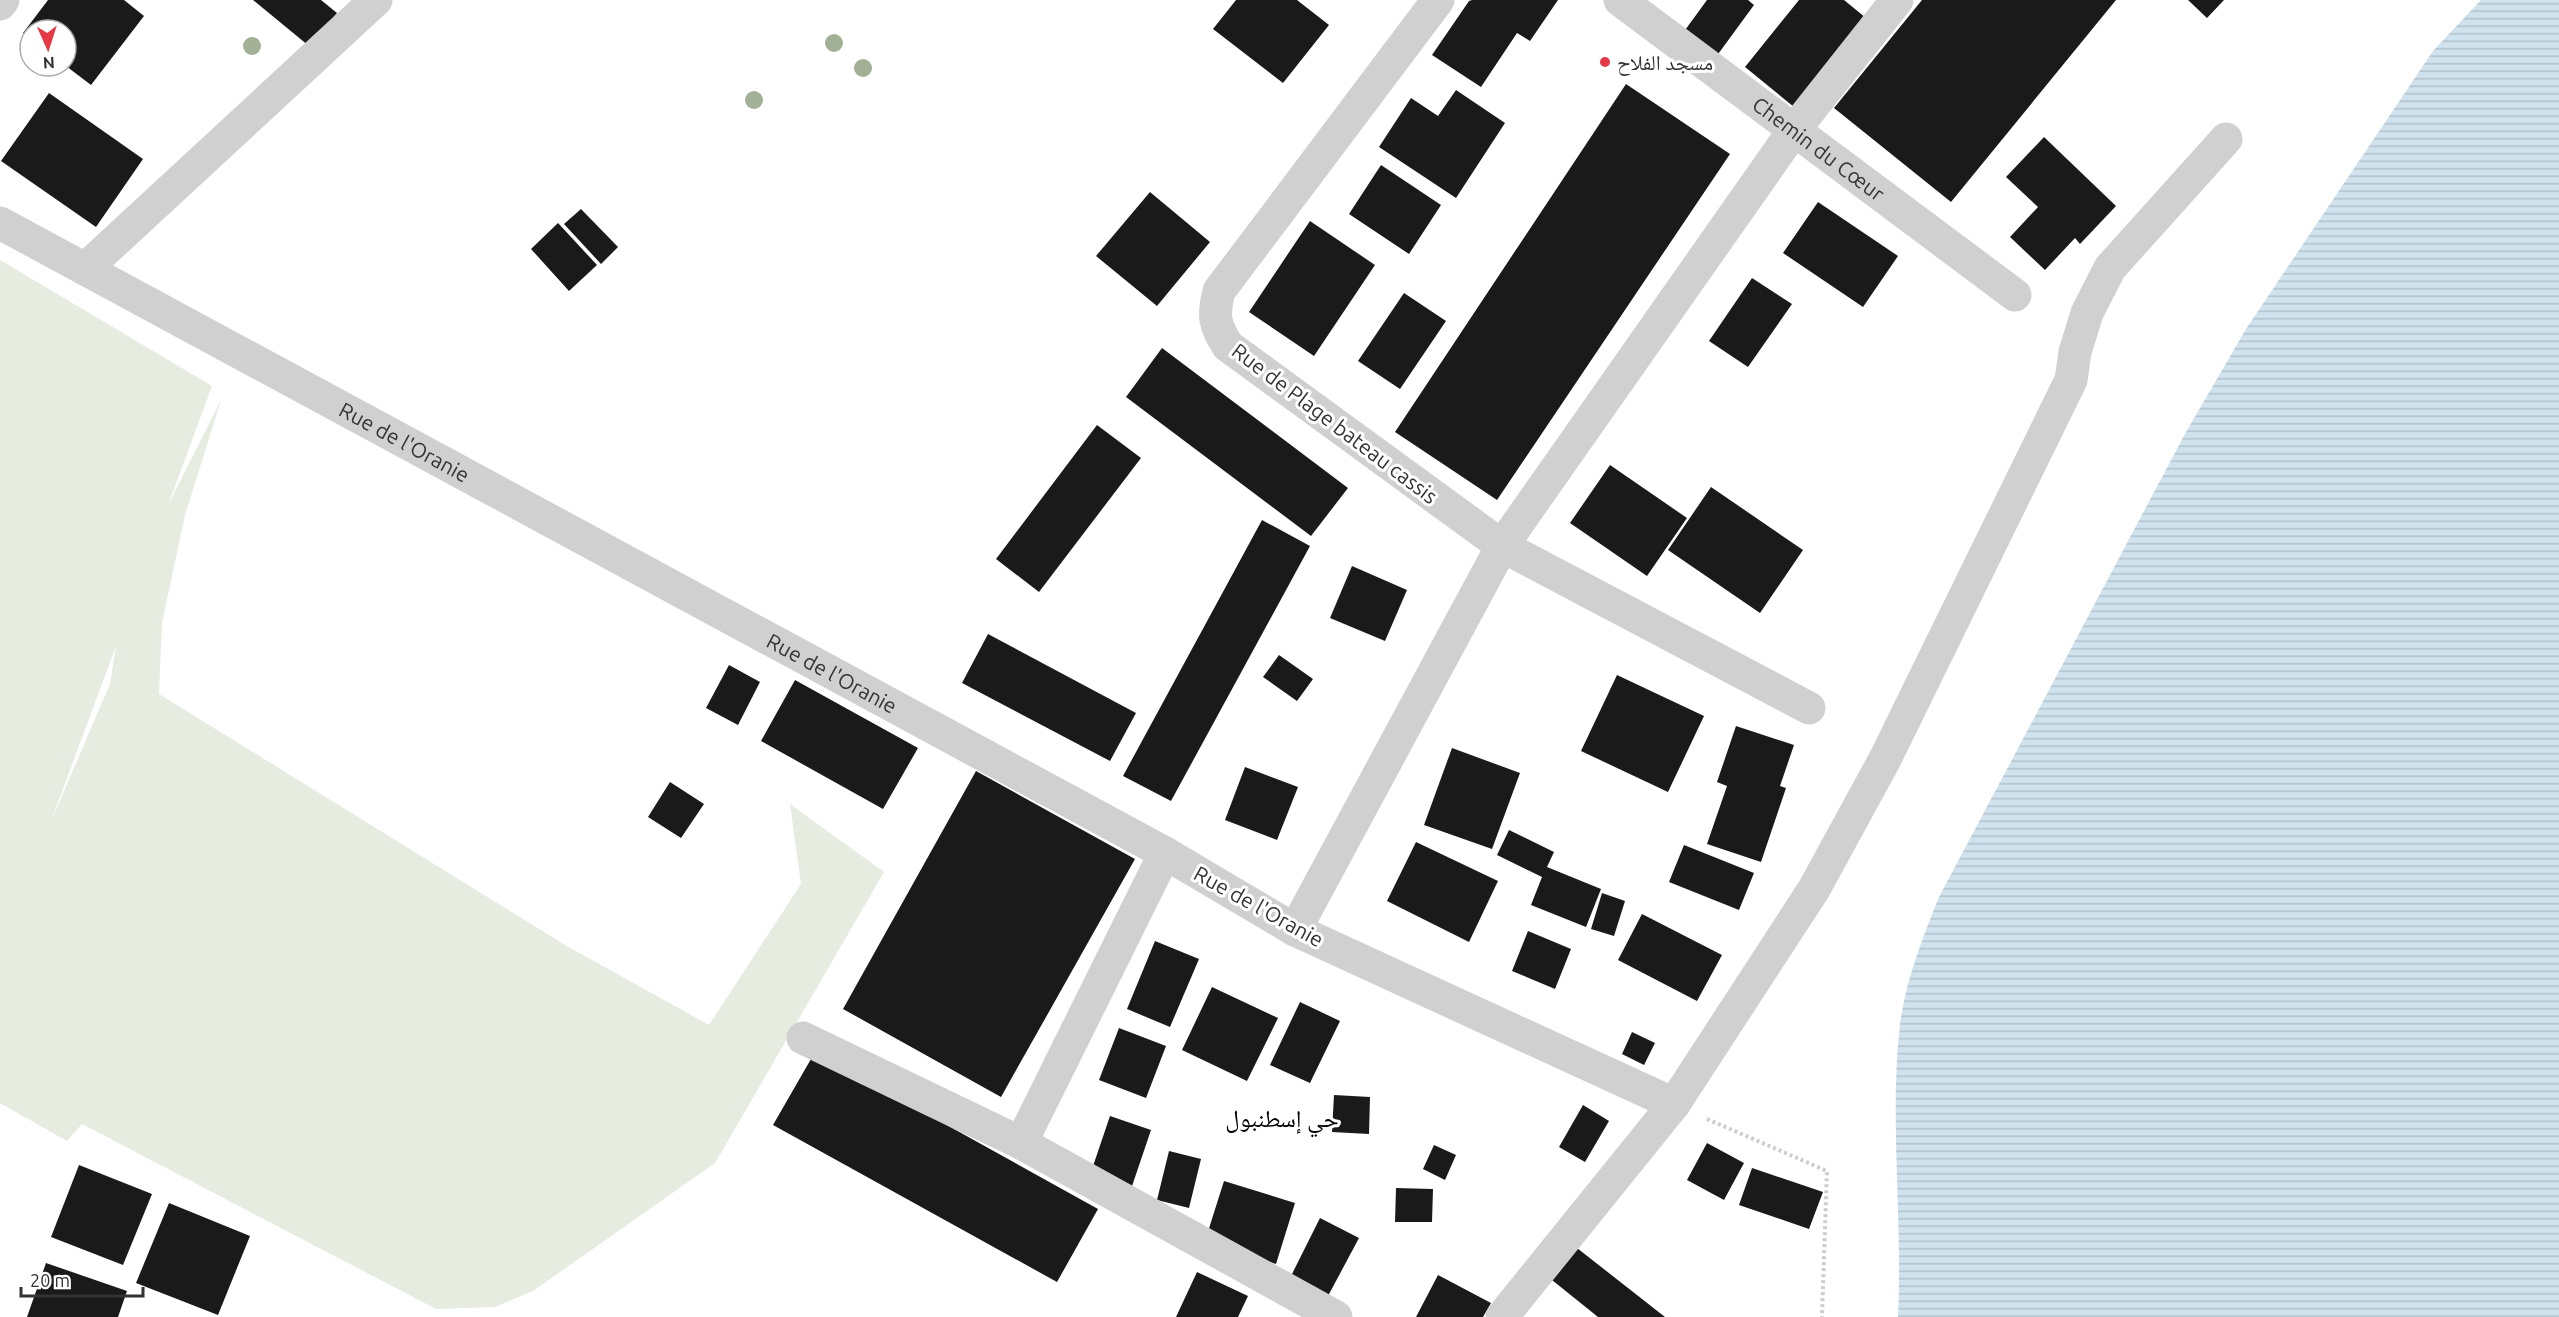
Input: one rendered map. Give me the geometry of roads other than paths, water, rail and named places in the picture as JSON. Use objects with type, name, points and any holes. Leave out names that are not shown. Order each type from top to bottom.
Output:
[{"type":"street","points":[[0,4],[3,0]]},
{"type":"street","points":[[85,269],[376,0]]},
{"type":"street","name":"Rue de Plage bateau cassis","points":[[1438,0],[1219,291],[1214,309],[1217,329],[1228,346],[1502,546],[1809,708]]},
{"type":"street","name":"Chemin du Cœur","points":[[1620,0],[2015,296]]},
{"type":"street","points":[[1295,930],[1502,546],[1794,129],[1897,0]]},
{"type":"street","points":[[1502,1317],[1674,1104],[1814,889],[1885,759],[2070,380],[2074,352],[2087,313],[2110,267],[2226,139]]},
{"type":"street","name":"Rue de l'Oranie","points":[[0,223],[1165,853],[1295,930],[1674,1104]]},
{"type":"street","points":[[1021,1143],[1165,853]]},
{"type":"street","points":[[803,1038],[1021,1143],[1336,1317]]},
{"type":"water","points":[[2481,0],[2559,0],[2559,1317],[1898,1317],[1896,1097],[1900,1024],[1910,976],[1939,897],[2186,432],[2246,329],[2433,51]]},
{"type":"place","name":"مسجد الفلاح","points":[[1605,62]]},
{"type":"district","name":"حي إسطنبول","points":[[1282,1118]]}]
